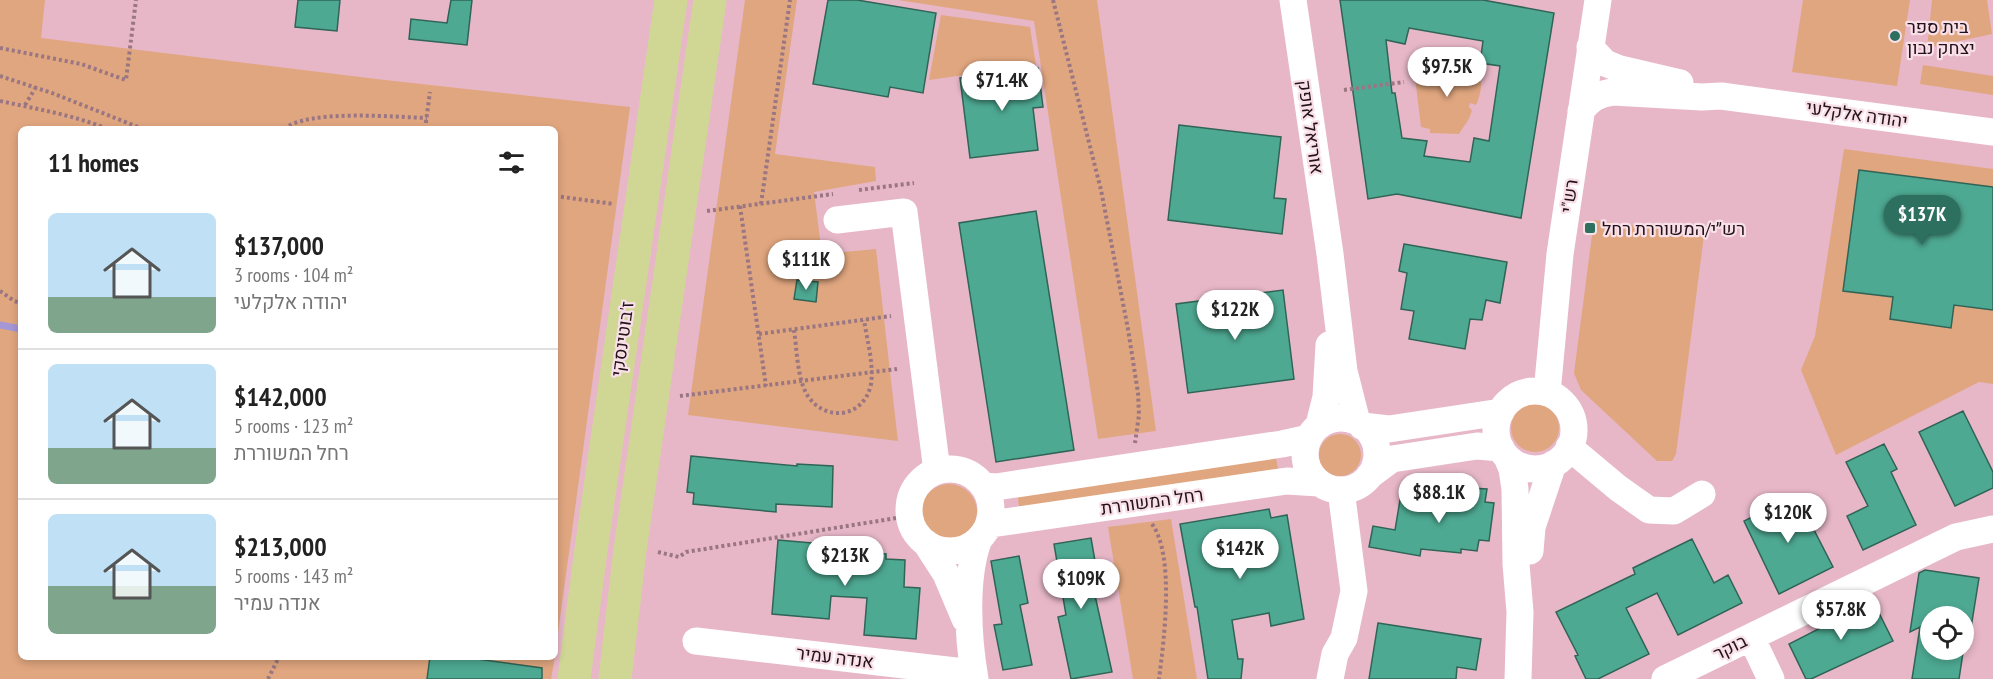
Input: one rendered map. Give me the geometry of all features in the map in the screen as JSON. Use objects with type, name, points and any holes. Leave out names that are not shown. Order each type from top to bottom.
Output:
[{"type":"main road","name":"ז'בוטינסקי","points":[[574,679],[671,0]]},
{"type":"main road","points":[[615,679],[630,550],[710,0]]},
{"type":"street","name":"אוריאל אופק","points":[[1293,0],[1330,254],[1344,371],[1359,424]]},
{"type":"street","name":"רש\"י","points":[[1547,393],[1560,254],[1598,0]]},
{"type":"street","name":"יהודה אלקלעי","points":[[1590,46],[1605,63],[1620,69],[1702,87],[1721,96]]},
{"type":"street","name":"יהודה אלקלעי","points":[[1581,111],[1593,98],[1606,93],[1721,96],[1993,132]]},
{"type":"street","points":[[837,220],[904,212],[937,471]]},
{"type":"street","name":"אוריאל אופק","points":[[1314,431],[1326,398],[1330,254]]},
{"type":"street","points":[[1518,679],[1520,612],[1516,564],[1515,489],[1512,469],[1496,430],[1500,412],[1512,399],[1523,393],[1535,391],[1547,393],[1558,399],[1569,412],[1574,430],[1542,492],[1532,527],[1520,612]]},
{"type":"street","points":[[1500,412],[1389,429],[1359,424],[1341,418],[1329,420],[1314,431],[1305,454],[1306,465],[1311,476],[1330,487],[1357,486],[1392,459],[1477,446],[1504,453],[1517,464],[1529,468],[1541,468],[1561,456]]},
{"type":"street","points":[[1359,424],[1372,438],[1376,448],[1375,465],[1369,476]]},
{"type":"street","name":"רחל המשוררת","points":[[983,486],[996,487],[1282,444],[1314,431]]},
{"type":"street","points":[[1561,456],[1618,488],[1649,510],[1674,511],[1702,494]]},
{"type":"street","points":[[974,676],[969,631],[971,571],[974,552],[983,534],[992,510],[989,497],[974,477],[963,471],[950,469],[937,471],[916,486],[909,503],[909,516],[916,534],[926,543],[937,549],[957,551],[969,546],[983,534]]},
{"type":"street","name":"רחל המשוררת","points":[[983,534],[992,524],[1287,481],[1330,487]]},
{"type":"street","points":[[1330,487],[1354,591],[1344,638],[1335,654],[1330,679]]},
{"type":"street","name":"בוקר","points":[[1665,679],[1956,537],[1993,529]]},
{"type":"street","points":[[926,543],[950,583],[969,631]]},
{"type":"street","points":[[1751,637],[1771,679]]},
{"type":"street","name":"אנדה עמיר","points":[[696,640],[974,676]]},
{"type":"path","points":[[0,48],[81,64],[126,80],[136,0]]},
{"type":"path","points":[[761,204],[790,0]]},
{"type":"path","points":[[1053,0],[1101,190],[1128,329],[1139,415],[1131,468]]},
{"type":"path","points":[[0,76],[36,87],[135,126]]},
{"type":"path","points":[[1344,90],[1404,82]]},
{"type":"path","points":[[25,105],[36,87]]},
{"type":"path","points":[[425,126],[430,92]]},
{"type":"path","points":[[0,101],[25,105],[101,126]]},
{"type":"path","points":[[0,106],[7,103]]},
{"type":"path","points":[[288,126],[305,119],[370,116],[426,118]]},
{"type":"path","points":[[851,192],[914,183]]},
{"type":"path","points":[[707,211],[840,193]]},
{"type":"path","points":[[558,196],[641,207]]},
{"type":"path","points":[[740,206],[766,386]]},
{"type":"path","points":[[0,291],[18,302]]},
{"type":"path","points":[[759,334],[891,316]]},
{"type":"path","points":[[794,330],[801,381],[807,394],[815,404],[825,410],[836,413],[849,412],[860,406],[870,386],[872,372],[864,320]]},
{"type":"path","points":[[680,396],[897,369]]},
{"type":"path","points":[[1139,503],[1158,532],[1165,570],[1166,612],[1159,679]]},
{"type":"path","points":[[658,552],[680,557],[686,552],[909,516]]},
{"type":"path","points":[[268,679],[278,660]]},
{"type":"shaded area","points":[[0,0],[45,0],[41,38],[630,107],[558,633],[558,126],[18,126],[18,660],[554,660],[551,679],[0,679]]},
{"type":"shaded area","points":[[745,0],[797,0],[775,154],[875,167],[876,181],[814,192],[822,254],[876,249],[898,441],[688,415]]},
{"type":"shaded area","points":[[898,0],[1097,0],[1156,431],[1098,439],[1034,21]]},
{"type":"shaded area","points":[[1803,0],[1910,0],[1897,86],[1792,72]]},
{"type":"shaded area","points":[[1932,0],[1987,0],[1992,34],[1927,48]]},
{"type":"shaded area","points":[[941,15],[1030,27],[1036,65],[929,80]]},
{"type":"shaded area","points":[[1424,52],[1460,59],[1477,70],[1481,79],[1481,90],[1476,105],[1470,103],[1471,114],[1459,134],[1430,133],[1430,129],[1421,127],[1413,61],[1415,56]]},
{"type":"shaded area","points":[[1923,65],[1993,76],[1993,95],[1920,84]]},
{"type":"shaded area","points":[[1844,149],[1993,169],[1993,384],[1979,382],[1836,455],[1801,370],[1815,336]]},
{"type":"shaded area","points":[[1594,220],[1704,235],[1676,454],[1672,461],[1657,461],[1581,390],[1574,373]]},
{"type":"shaded area","points":[[1535,404],[1552,411],[1559,428],[1552,445],[1535,452],[1518,445],[1511,428],[1518,411]]},
{"type":"shaded area","points":[[1340,434],[1355,440],[1361,455],[1355,470],[1340,476],[1325,470],[1319,455],[1325,440]]},
{"type":"shaded area","points":[[1275,452],[1279,474],[1020,514],[1017,492]]},
{"type":"shaded area","points":[[944,484],[954,484],[969,492],[975,501],[977,512],[975,523],[969,532],[954,540],[944,540],[933,535],[926,528],[921,517],[921,507],[926,496],[933,489]]},
{"type":"shaded area","points":[[1171,519],[1197,679],[1133,679],[1108,527]]},
{"type":"building","points":[[298,0],[340,0],[337,31],[295,27]]},
{"type":"building","points":[[451,0],[472,0],[467,45],[409,39],[411,19],[447,23]]},
{"type":"building","points":[[828,0],[857,0],[936,13],[923,93],[890,87],[888,97],[813,84]]},
{"type":"building","points":[[1340,0],[1483,0],[1554,13],[1521,218],[1397,194],[1368,199]],"holes":[[[1409,28],[1483,41],[1480,63],[1500,66],[1489,141],[1474,138],[1470,162],[1424,156],[1427,141],[1402,138],[1395,93],[1392,93],[1386,40],[1405,44]]]},
{"type":"building","points":[[1038,68],[1043,107],[1033,108],[1038,150],[970,158],[960,78]]},
{"type":"building","points":[[1179,125],[1281,137],[1274,198],[1286,199],[1282,234],[1168,220]]},
{"type":"building","points":[[1859,170],[1993,187],[1993,310],[1954,305],[1951,328],[1890,319],[1893,297],[1843,291]]},
{"type":"building","points":[[1036,211],[1074,450],[996,462],[959,223]]},
{"type":"building","points":[[1404,244],[1507,262],[1500,303],[1486,300],[1482,320],[1470,319],[1465,349],[1409,339],[1414,311],[1401,309],[1407,273],[1399,271]]},
{"type":"building","points":[[797,280],[818,282],[816,302],[794,299]]},
{"type":"building","points":[[1283,290],[1294,379],[1188,393],[1176,304]]},
{"type":"building","points":[[1963,411],[1993,472],[1993,488],[1955,506],[1919,432]]},
{"type":"building","points":[[1884,444],[1897,469],[1891,472],[1916,525],[1863,550],[1847,516],[1868,506],[1846,462]]},
{"type":"building","points":[[691,456],[797,466],[797,464],[833,466],[832,507],[776,504],[776,512],[693,504],[694,493],[687,492]]},
{"type":"building","points":[[1452,479],[1471,481],[1470,488],[1487,489],[1485,502],[1494,503],[1489,541],[1479,540],[1477,551],[1461,549],[1461,553],[1421,549],[1420,556],[1369,547],[1373,526],[1395,530],[1400,500],[1449,508]]},
{"type":"building","points":[[1796,495],[1833,567],[1779,594],[1744,521]]},
{"type":"building","points":[[1269,509],[1271,518],[1287,515],[1304,619],[1271,626],[1269,613],[1232,620],[1238,659],[1243,659],[1241,679],[1208,679],[1197,607],[1195,607],[1180,524]]},
{"type":"building","points":[[1091,538],[1100,590],[1094,591],[1112,672],[1071,679],[1058,617],[1066,615],[1054,544]]},
{"type":"building","points":[[1692,539],[1714,583],[1728,575],[1742,603],[1678,635],[1657,593],[1626,608],[1649,654],[1598,679],[1586,679],[1575,656],[1578,655],[1556,612],[1635,574],[1633,568]]},
{"type":"building","points":[[778,540],[835,545],[834,549],[886,554],[886,559],[905,560],[904,587],[920,588],[916,639],[864,635],[867,598],[831,596],[829,619],[772,614]]},
{"type":"building","points":[[1019,556],[1028,603],[1020,605],[1032,665],[1003,670],[994,625],[1002,624],[991,561]]},
{"type":"building","points":[[1925,570],[1979,578],[1974,609],[1974,606],[1920,606],[1920,627],[1910,632],[1919,573]]},
{"type":"building","points":[[1873,601],[1893,641],[1811,679],[1806,679],[1789,644]]},
{"type":"building","points":[[1378,623],[1481,639],[1476,670],[1457,667],[1456,679],[1369,679]]},
{"type":"building","points":[[1920,627],[1920,660],[1962,660],[1959,679],[1912,679]]},
{"type":"building","points":[[430,660],[484,660],[542,668],[542,679],[427,679]]},
{"type":"waterway","points":[[0,325],[18,328]]},
{"type":"place","name":"בית ספר יצחק נבון","points":[[1895,36]]},
{"type":"place","name":"רש״י/המשוררת רחל","points":[[1590,228]]}]
